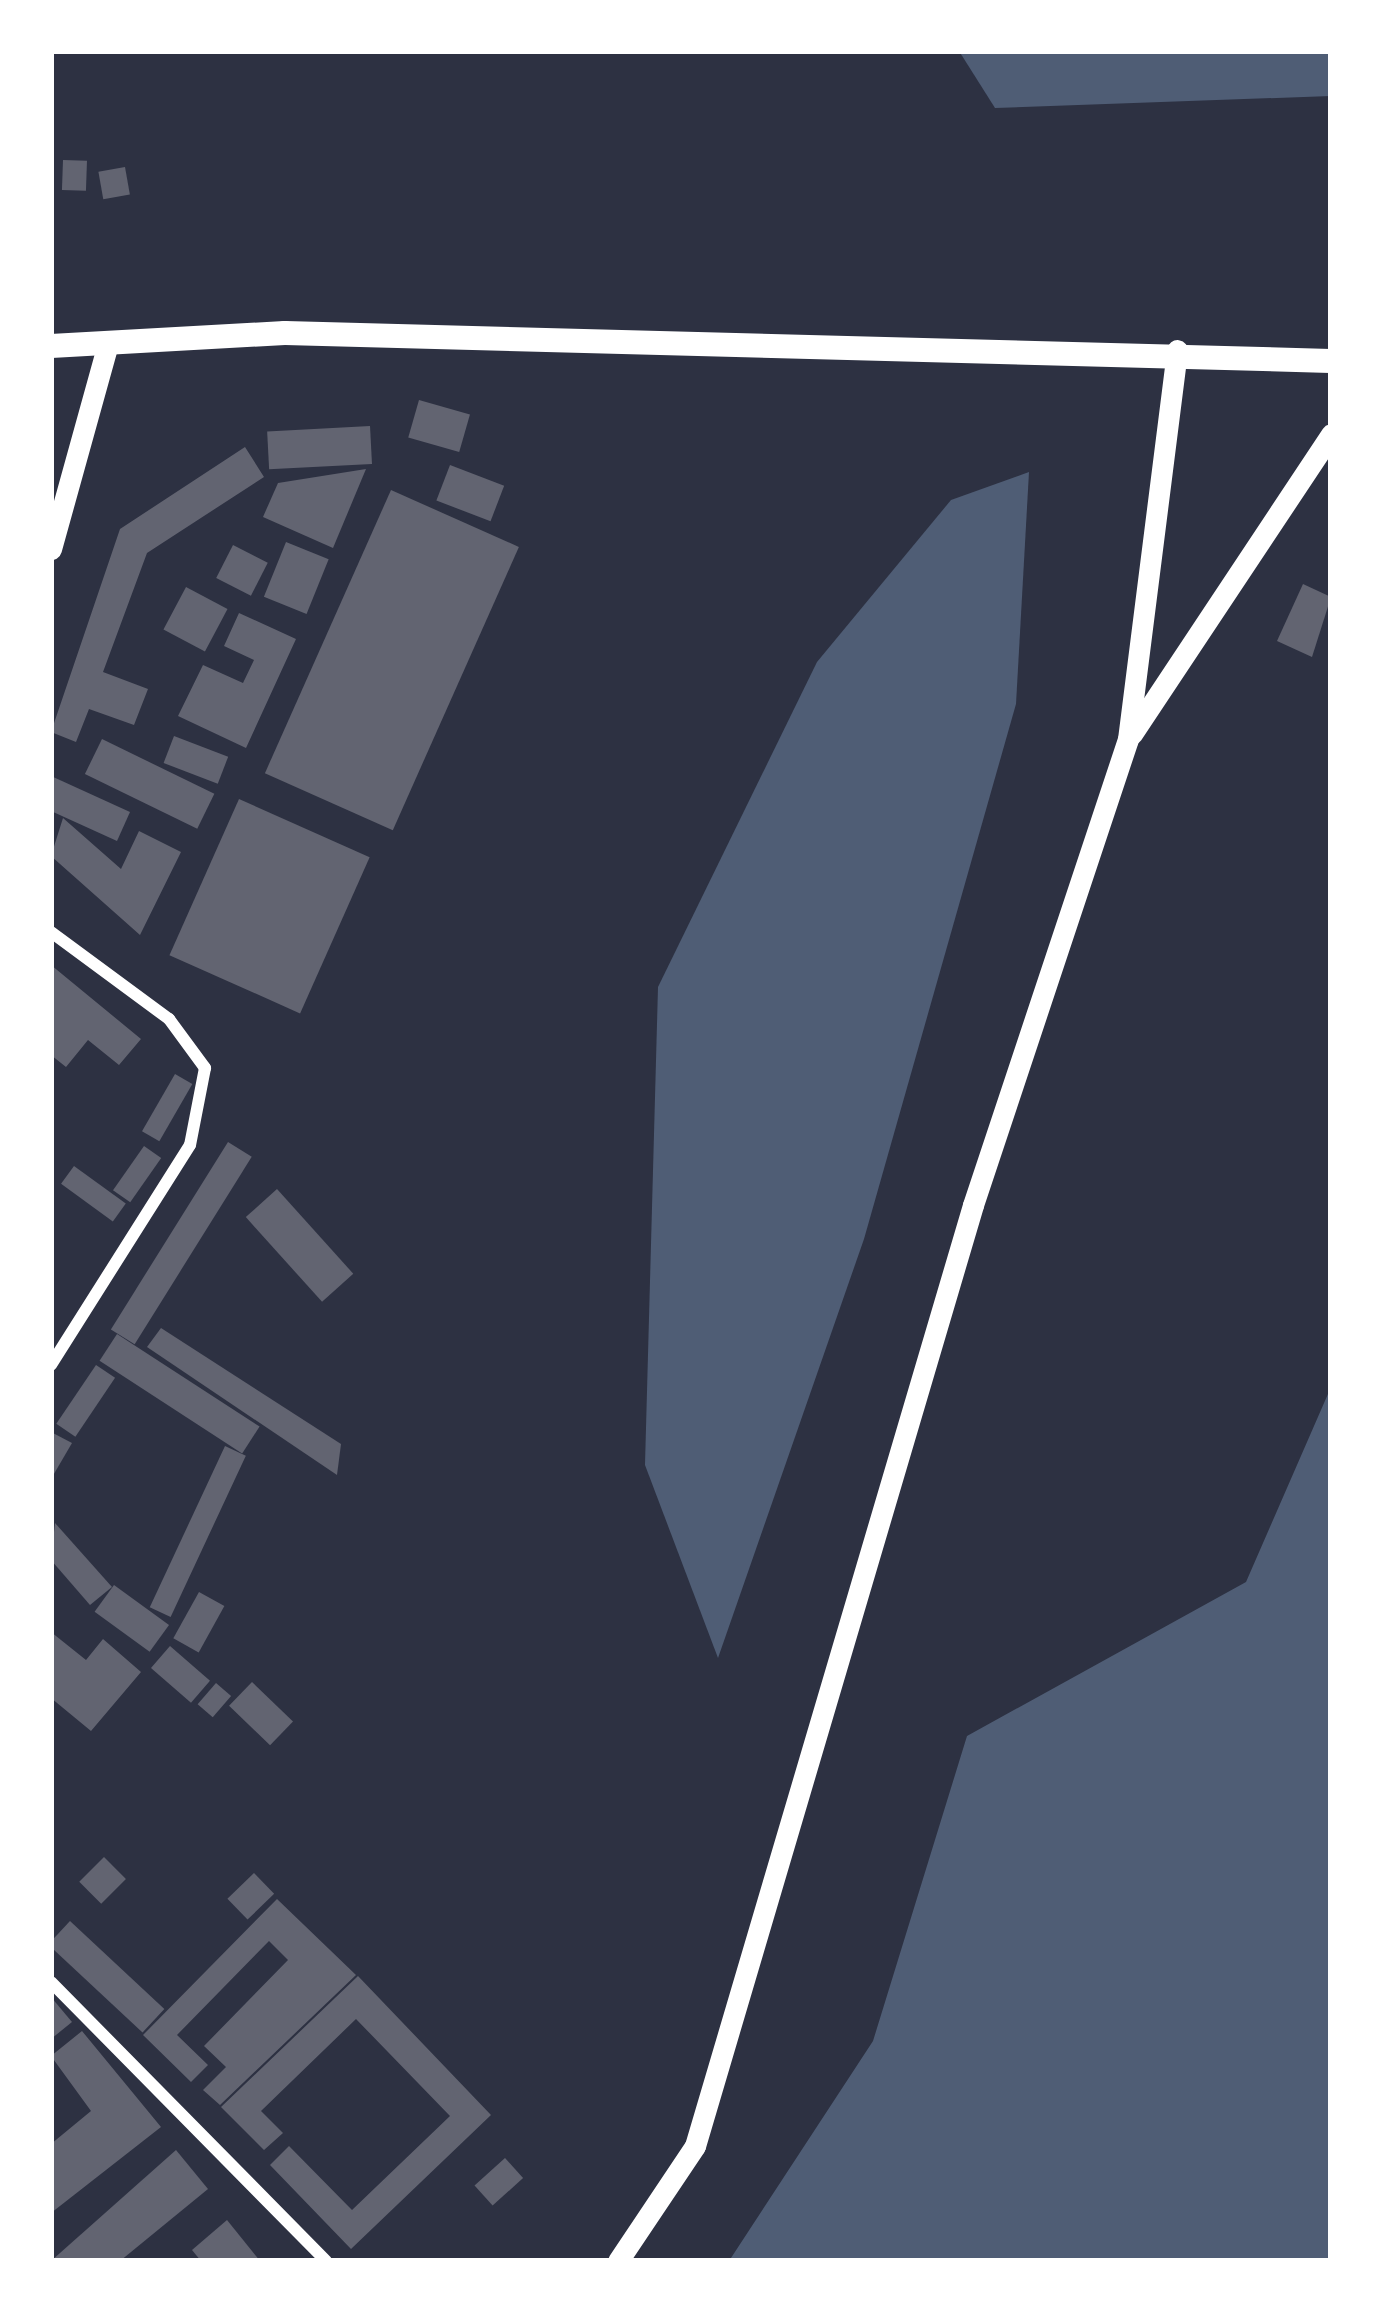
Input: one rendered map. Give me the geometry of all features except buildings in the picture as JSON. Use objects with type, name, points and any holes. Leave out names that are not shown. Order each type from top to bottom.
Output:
[{"type":"main road","points":[[51,346],[285,334],[1177,350],[1331,361]]},
{"type":"street","points":[[51,549],[107,346]]},
{"type":"street","points":[[618,2261],[695,2146],[974,1205],[1128,739],[1177,350]]},
{"type":"street","points":[[1128,739],[1331,434]]},
{"type":"street","points":[[51,932],[169,1019],[205,1068],[190,1145],[51,1365]]},
{"type":"street","points":[[51,1982],[326,2261]]},
{"type":"water","points":[[959,51],[1331,51],[1331,96],[995,108]]},
{"type":"water","points":[[1029,472],[1016,704],[864,1239],[718,1658],[645,1465],[658,987],[817,662],[951,500]]},
{"type":"water","points":[[1331,1387],[1331,2261],[729,2261],[873,2041],[967,1736],[1246,1582]]}]
